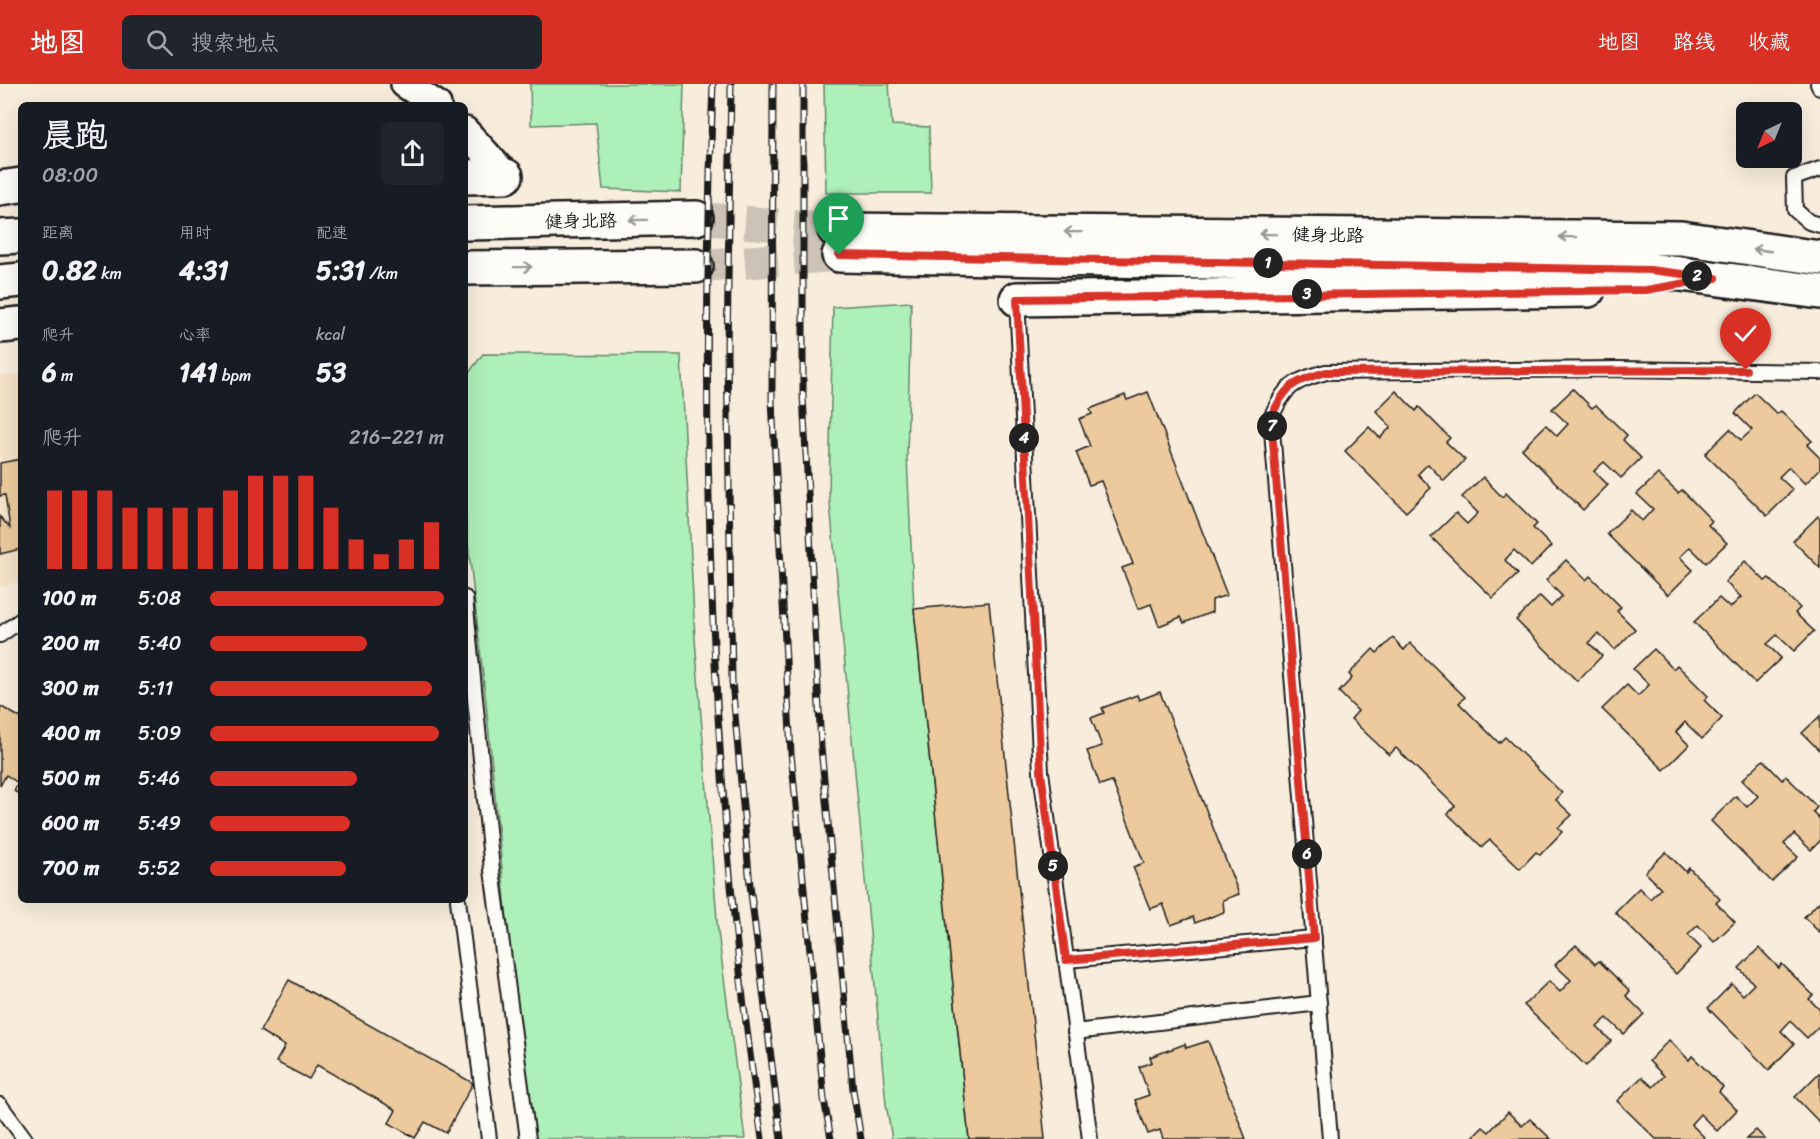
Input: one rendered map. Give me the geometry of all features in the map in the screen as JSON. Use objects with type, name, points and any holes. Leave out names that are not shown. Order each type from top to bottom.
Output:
[{"type":"main road","points":[[468,177],[506,176]]},
{"type":"main road","points":[[0,188],[18,185]]},
{"type":"main road","name":"健身北路","points":[[468,223],[696,218]]},
{"type":"main road","points":[[0,237],[18,236]]},
{"type":"main road","name":"健身北路","points":[[1820,258],[1681,238],[837,243],[1650,270],[1820,292]]},
{"type":"main road","points":[[468,268],[696,266]]},
{"type":"main road","points":[[1017,299],[1646,290],[1716,278]]},
{"type":"main road","points":[[0,282],[18,280]]},
{"type":"main road","points":[[0,326],[18,324]]},
{"type":"street","points":[[405,84],[432,102]]},
{"type":"street","points":[[468,134],[506,176]]},
{"type":"lane","points":[[1820,169],[1794,178],[1795,210],[1809,222],[1820,225]]},
{"type":"lane","points":[[1017,299],[1041,772],[1090,1139]]},
{"type":"lane","points":[[1330,1139],[1271,418],[1279,398],[1297,380],[1326,372],[1617,369],[1820,372]]},
{"type":"lane","points":[[0,635],[18,622]]},
{"type":"lane","points":[[468,628],[492,870],[528,1139]]},
{"type":"lane","points":[[458,903],[489,1139]]},
{"type":"lane","points":[[1066,960],[1314,938]]},
{"type":"lane","points":[[1075,1032],[1319,1003]]},
{"type":"lane","points":[[0,1105],[25,1139]]},
{"type":"shaded area","points":[[18,374],[18,582],[0,588],[0,375]]},
{"type":"green space","points":[[530,84],[684,84],[681,192],[603,189],[596,123],[531,125]]},
{"type":"green space","points":[[824,84],[889,84],[892,125],[929,127],[931,193],[826,193]]},
{"type":"green space","points":[[911,302],[907,457],[914,609],[969,1139],[892,1139],[886,1104],[829,493],[833,307]]},
{"type":"green space","points":[[483,354],[681,355],[695,639],[718,932],[745,1139],[528,1139],[468,542],[468,374]]},
{"type":"building","points":[[1573,389],[1592,408],[1596,405],[1627,435],[1623,440],[1641,458],[1621,478],[1604,462],[1594,471],[1608,485],[1583,510],[1522,449],[1546,425],[1557,436],[1568,424],[1552,409]]},
{"type":"building","points":[[1396,391],[1416,411],[1419,407],[1450,438],[1446,442],[1465,460],[1444,481],[1428,464],[1418,474],[1431,488],[1406,512],[1345,451],[1369,427],[1380,438],[1391,427],[1376,411]]},
{"type":"building","points":[[1148,392],[1227,595],[1212,600],[1212,612],[1184,623],[1181,617],[1159,626],[1151,604],[1138,609],[1122,568],[1133,564],[1101,481],[1089,485],[1076,452],[1090,446],[1079,419],[1092,414],[1090,409],[1125,395],[1127,400]]},
{"type":"building","points":[[1755,393],[1777,414],[1781,411],[1812,441],[1807,445],[1820,458],[1820,469],[1805,484],[1789,467],[1779,477],[1793,490],[1767,516],[1705,454],[1730,429],[1741,440],[1752,430],[1735,413]]},
{"type":"building","points":[[18,460],[18,550],[0,554],[0,517],[10,528],[5,495],[0,496],[0,463]]},
{"type":"building","points":[[1658,474],[1678,493],[1682,490],[1712,521],[1708,525],[1727,543],[1706,563],[1690,547],[1680,557],[1693,570],[1668,595],[1607,534],[1631,510],[1642,521],[1653,509],[1637,494]]},
{"type":"building","points":[[1483,477],[1502,497],[1506,493],[1537,524],[1533,528],[1551,546],[1531,567],[1514,550],[1505,560],[1518,574],[1493,598],[1431,537],[1456,513],[1467,524],[1478,513],[1462,497]]},
{"type":"building","points":[[1818,516],[1820,518],[1820,568],[1793,541]]},
{"type":"building","points":[[1566,560],[1586,580],[1590,576],[1621,607],[1617,611],[1635,629],[1615,650],[1598,633],[1589,643],[1602,656],[1577,681],[1516,620],[1540,596],[1551,607],[1562,596],[1546,580]]},
{"type":"building","points":[[1745,561],[1765,581],[1769,578],[1800,608],[1795,613],[1814,631],[1794,651],[1777,635],[1767,644],[1781,658],[1755,683],[1694,622],[1719,598],[1730,608],[1741,597],[1725,582]]},
{"type":"building","points":[[989,602],[1045,1139],[969,1139],[914,609]]},
{"type":"building","points":[[1393,638],[1404,650],[1410,643],[1465,697],[1459,703],[1499,743],[1505,737],[1562,793],[1556,800],[1572,815],[1558,828],[1562,832],[1540,855],[1536,852],[1520,869],[1490,840],[1482,847],[1448,814],[1455,806],[1396,748],[1389,755],[1351,719],[1358,711],[1339,692],[1352,678],[1349,674],[1373,649],[1377,653]]},
{"type":"building","points":[[1654,649],[1673,669],[1677,665],[1708,696],[1704,700],[1722,718],[1702,739],[1685,722],[1676,732],[1689,745],[1664,770],[1602,709],[1627,685],[1638,696],[1649,685],[1633,669]]},
{"type":"building","points":[[1160,692],[1239,894],[1223,900],[1224,912],[1195,923],[1193,917],[1171,925],[1163,904],[1150,909],[1133,867],[1144,863],[1112,781],[1100,785],[1087,751],[1102,746],[1091,718],[1104,713],[1102,708],[1137,695],[1139,700]]},
{"type":"building","points":[[0,706],[18,716],[18,783],[6,775],[0,786]]},
{"type":"building","points":[[1820,716],[1820,751],[1802,733]]},
{"type":"building","points":[[1763,760],[1782,780],[1786,776],[1817,807],[1813,812],[1820,819],[1820,841],[1811,850],[1794,834],[1784,844],[1798,857],[1772,882],[1711,821],[1736,796],[1747,807],[1758,796],[1742,780]]},
{"type":"building","points":[[1666,852],[1686,872],[1689,868],[1720,899],[1716,903],[1735,922],[1714,942],[1698,925],[1688,935],[1701,948],[1676,974],[1615,912],[1639,888],[1650,899],[1661,888],[1645,872]]},
{"type":"building","points":[[1820,901],[1820,933],[1804,917]]},
{"type":"building","points":[[1576,945],[1595,964],[1599,961],[1630,991],[1626,996],[1644,1014],[1624,1034],[1607,1018],[1597,1027],[1611,1041],[1586,1066],[1524,1005],[1549,981],[1560,992],[1571,980],[1555,965]]},
{"type":"building","points":[[1759,948],[1779,968],[1782,964],[1813,995],[1809,999],[1820,1010],[1820,1025],[1807,1038],[1790,1021],[1781,1031],[1794,1044],[1769,1070],[1708,1008],[1732,984],[1743,995],[1754,984],[1739,968]]},
{"type":"building","points":[[289,980],[473,1083],[446,1133],[425,1122],[415,1138],[389,1123],[396,1110],[317,1065],[309,1079],[276,1062],[285,1046],[260,1031]]},
{"type":"building","points":[[1669,1040],[1689,1060],[1692,1056],[1723,1087],[1719,1092],[1737,1110],[1717,1131],[1700,1114],[1691,1124],[1704,1137],[1702,1139],[1656,1139],[1617,1101],[1642,1077],[1653,1087],[1664,1076],[1649,1061]]},
{"type":"building","points":[[1208,1041],[1246,1139],[1163,1139],[1160,1130],[1148,1134],[1135,1100],[1149,1095],[1139,1067],[1152,1062],[1150,1057],[1185,1044],[1186,1048]]},
{"type":"building","points":[[1820,1074],[1820,1123],[1795,1097]]},
{"type":"building","points":[[1508,1112],[1522,1126],[1530,1119],[1551,1139],[1471,1139],[1483,1127],[1489,1132]]},
{"type":"building","points":[[1756,1130],[1765,1139],[1746,1139]]},
{"type":"tunnel","points":[[696,218],[835,230]]},
{"type":"tunnel","points":[[696,266],[839,255]]},
{"type":"railway","points":[[713,84],[707,348],[712,613],[730,876],[744,1008],[762,1139]]},
{"type":"railway","points":[[731,84],[727,352],[732,681],[750,885],[781,1139]]},
{"type":"railway","points":[[773,84],[772,400],[791,753],[824,1099],[831,1139]]},
{"type":"railway","points":[[803,84],[803,395],[821,747],[853,1090],[861,1139]]},
{"type":"route","points":[[839,255],[1650,270],[1716,278],[1646,290],[1017,299],[1041,772],[1066,960],[1314,938],[1271,418],[1279,398],[1297,380],[1326,372],[1746,370]]}]
